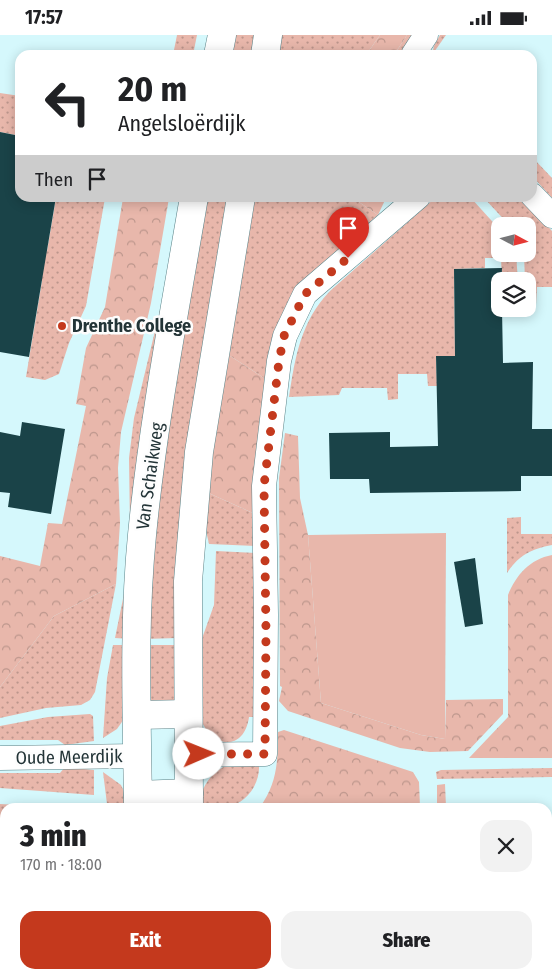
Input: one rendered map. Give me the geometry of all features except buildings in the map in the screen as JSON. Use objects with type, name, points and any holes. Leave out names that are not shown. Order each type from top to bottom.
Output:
[{"type":"street","points":[[219,50],[222,35]]},
{"type":"street","points":[[266,50],[268,35]]},
{"type":"street","points":[[416,50],[426,35]]},
{"type":"street","points":[[537,200],[552,216]]},
{"type":"street","name":"Van Schaikweg","points":[[138,801],[138,608],[142,536],[173,318],[193,202]]},
{"type":"street","points":[[138,801],[189,801],[188,581],[199,452],[240,202]]},
{"type":"street","points":[[188,755],[265,754],[264,486],[284,336],[305,294],[412,202]]},
{"type":"street","points":[[137,715],[188,714]]},
{"type":"street","name":"Oude Meerdijk","points":[[0,758],[137,756]]},
{"type":"green space","points":[[177,35],[197,35],[194,50],[174,50]]},
{"type":"green space","points":[[235,35],[258,35],[255,50],[233,50]]},
{"type":"green space","points":[[279,35],[380,35],[370,50],[277,50]]},
{"type":"green space","points":[[380,35],[407,35],[397,50],[370,50]]},
{"type":"green space","points":[[407,35],[415,35],[406,50],[397,50]]},
{"type":"green space","points":[[440,35],[446,35],[436,50],[433,50]]},
{"type":"green space","points":[[0,93],[15,95],[15,135],[0,132]]},
{"type":"green space","points":[[537,162],[552,178],[552,198],[537,181]]},
{"type":"green space","points":[[55,202],[104,202],[86,306],[69,343],[59,374],[45,380],[26,377],[42,281],[10,275],[15,246],[47,251]]},
{"type":"green space","points":[[122,202],[168,202],[151,303],[121,432],[118,468],[120,523],[116,584],[54,616],[0,687],[0,556],[40,566],[48,523],[62,524],[86,406],[76,404],[86,348],[105,307]]},
{"type":"green space","points":[[179,202],[185,202],[130,639],[115,638],[127,579],[130,528],[129,458],[134,418],[161,306]]},
{"type":"green space","points":[[207,202],[227,202],[189,428],[174,593],[178,638],[143,639],[148,524]]},
{"type":"green space","points":[[250,202],[359,202],[378,215],[321,265],[267,380],[224,352]]},
{"type":"green space","points":[[359,202],[384,202],[378,215]]},
{"type":"green space","points":[[430,202],[475,202],[491,220],[491,258],[485,258],[485,268],[454,269],[455,356],[436,356],[437,386],[428,386],[427,374],[398,374],[398,399],[388,400],[387,388],[342,388],[339,395],[289,397],[301,340],[312,315],[330,291]]},
{"type":"green space","points":[[488,202],[526,202],[552,231],[552,287],[537,287],[536,305],[536,272],[525,272],[524,263],[536,263],[536,217],[502,217]]},
{"type":"green space","points":[[501,263],[517,263],[517,272],[502,272]]},
{"type":"green space","points":[[224,352],[267,380],[255,514],[204,491]]},
{"type":"green space","points":[[285,433],[298,436],[300,498],[308,535],[321,703],[421,735],[445,739],[446,700],[503,699],[503,714],[468,751],[430,752],[400,748],[288,711],[279,701],[282,687],[280,686],[279,478]]},
{"type":"green space","points":[[204,491],[255,514],[256,546],[209,544],[202,513]]},
{"type":"green space","points":[[521,517],[521,534],[552,534],[552,545],[521,557],[507,573],[507,518]]},
{"type":"green space","points":[[446,533],[445,739],[421,735],[321,703],[308,535]]},
{"type":"green space","points":[[216,551],[256,553],[255,717],[249,717],[246,729],[241,737],[234,741],[226,742],[211,735],[200,717],[200,644],[214,605]]},
{"type":"green space","points":[[552,555],[552,758],[469,758],[508,717],[508,595],[515,581],[525,569],[537,560]]},
{"type":"green space","points":[[116,584],[95,692],[90,700],[81,705],[46,708],[0,718],[0,687],[54,616]]},
{"type":"green space","points":[[113,645],[130,645],[124,719],[117,729],[103,738],[107,678]]},
{"type":"green space","points":[[143,645],[178,645],[180,703],[144,705]]},
{"type":"green space","points":[[90,714],[93,716],[94,741],[65,745],[58,740],[0,740],[0,726],[48,717]]},
{"type":"green space","points":[[284,730],[413,772],[419,782],[420,803],[263,803],[270,790],[275,772],[278,753],[278,732]]},
{"type":"green space","points":[[228,765],[259,766],[259,773],[250,792],[238,803],[197,803],[211,777],[221,768]]},
{"type":"green space","points":[[65,767],[94,770],[94,795],[0,788],[0,773],[60,773]]},
{"type":"green space","points":[[552,768],[552,777],[437,779],[436,772],[441,770]]},
{"type":"green space","points":[[103,772],[121,785],[129,803],[107,803]]},
{"type":"green space","points":[[445,784],[446,803],[437,803],[437,785]]},
{"type":"place","name":"Drenthe College","points":[[62,326]]},
{"type":"route","points":[[199,754],[265,754],[267,681],[264,486],[279,361],[284,336],[305,294],[348,258]]}]
